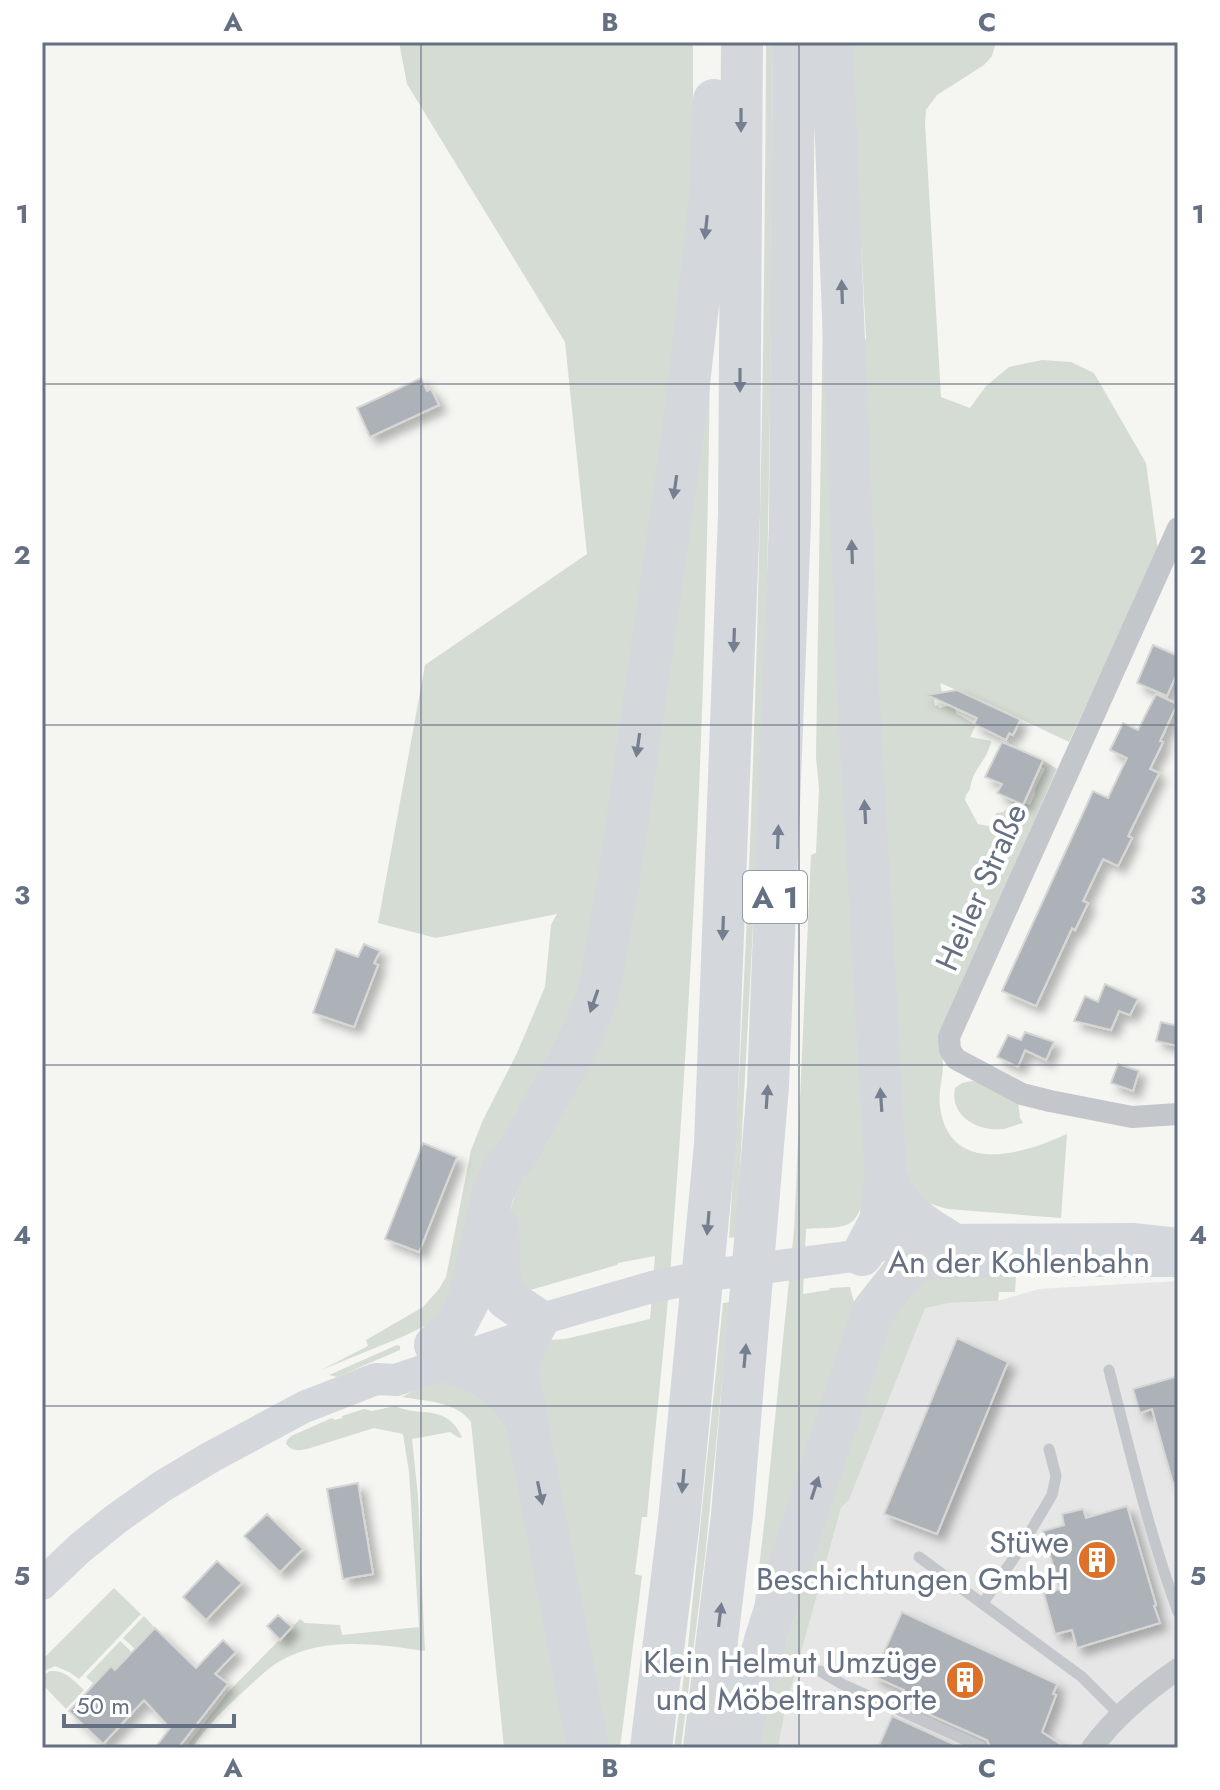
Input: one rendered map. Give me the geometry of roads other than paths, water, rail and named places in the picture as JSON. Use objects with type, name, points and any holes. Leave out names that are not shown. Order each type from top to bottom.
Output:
[{"type":"highway","points":[[524,1417],[501,1386],[441,1353],[469,1300],[493,1193],[583,1032],[596,1000],[607,952],[686,410],[710,199],[716,72],[734,42]]},
{"type":"highway","name":"A 1","points":[[651,1748],[679,1520],[715,1145],[739,514],[742,42]]},
{"type":"highway","name":"A 1","points":[[704,1748],[732,1515],[768,1086],[790,523],[794,42]]},
{"type":"highway","points":[[832,42],[858,689],[886,1177],[880,1221],[855,1256],[864,1273],[873,1311]]},
{"type":"highway","points":[[517,1153],[498,1226],[499,1273],[507,1299],[538,1320],[524,1347],[517,1370],[588,1748]]},
{"type":"highway","points":[[739,1748],[766,1637],[873,1311],[905,1270],[931,1252],[912,1217],[890,1190],[886,1177]]},
{"type":"main road","name":"An der Kohlenbahn","points":[[42,1584],[116,1519],[211,1457],[304,1407],[376,1379],[388,1364],[441,1353],[514,1317],[538,1320],[652,1287],[717,1274],[855,1256],[877,1264],[931,1252],[1133,1239],[1178,1244]]},
{"type":"main road","name":"An der Kohlenbahn","points":[[931,1252],[1034,1260],[1178,1261]]},
{"type":"street","name":"Heiler Straße","points":[[1178,528],[949,1037],[950,1050],[956,1059],[1022,1094],[1132,1117],[1178,1114]]},
{"type":"street","points":[[1092,1748],[1120,1715],[1178,1669]]},
{"type":"lane","points":[[1109,1370],[1178,1612]]},
{"type":"lane","points":[[983,1603],[1052,1495],[1056,1476],[1049,1449]]},
{"type":"lane","points":[[919,1557],[1082,1677],[1120,1715]]},
{"type":"lane","points":[[820,1671],[983,1748]]},
{"type":"place","name":"Stüwe Beschichtungen GmbH","points":[[1097,1560]]},
{"type":"place","name":"Klein Helmut Umzüge und Möbeltransporte","points":[[965,1680]]}]
